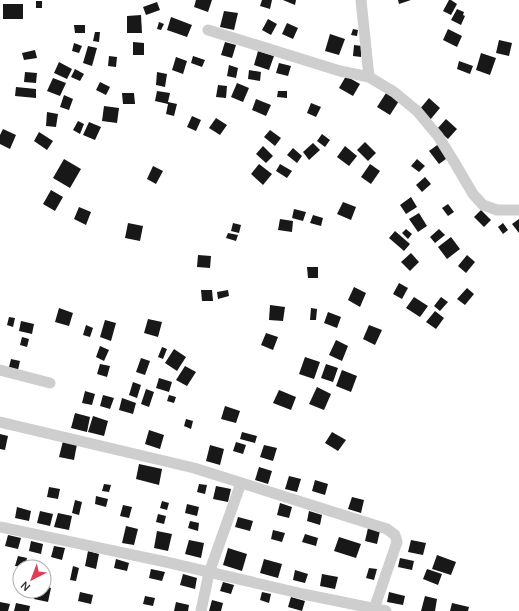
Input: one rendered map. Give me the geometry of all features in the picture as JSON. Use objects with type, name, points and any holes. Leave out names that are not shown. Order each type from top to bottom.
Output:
[{"type":"street","points":[[361,0],[369,77]]},
{"type":"street","points":[[208,30],[340,71],[369,77],[394,92],[417,111],[438,136],[454,160],[473,194],[483,205],[497,210],[519,210]]},
{"type":"street","points":[[0,370],[50,383]]},
{"type":"street","points":[[0,422],[194,468],[387,529],[395,535],[397,542],[374,609]]},
{"type":"street","points":[[201,611],[209,573],[241,483]]},
{"type":"street","points":[[0,527],[386,611]]},
{"type":"building","points":[[196,0],[212,0],[208,12],[194,7]]},
{"type":"building","points":[[262,0],[272,0],[270,9],[260,6]]},
{"type":"building","points":[[283,0],[296,0],[295,5]]},
{"type":"building","points":[[398,0],[411,0],[399,4]]},
{"type":"building","points":[[449,0],[457,4],[451,15],[443,11]]},
{"type":"building","points":[[36,1],[42,1],[42,8],[36,8]]},
{"type":"building","points":[[157,2],[160,10],[146,15],[143,7]]},
{"type":"building","points":[[3,4],[23,4],[23,19],[3,19]]},
{"type":"building","points":[[457,9],[464,12],[463,15],[465,16],[461,25],[451,20]]},
{"type":"building","points":[[224,11],[238,13],[234,30],[220,27]]},
{"type":"building","points":[[141,15],[142,33],[127,33],[127,16]]},
{"type":"building","points":[[171,17],[192,25],[187,37],[167,30]]},
{"type":"building","points":[[268,19],[277,24],[271,35],[262,30]]},
{"type":"building","points":[[159,22],[164,24],[161,30],[157,29]]},
{"type":"building","points":[[287,23],[298,28],[293,39],[282,34]]},
{"type":"building","points":[[74,25],[85,25],[85,33],[75,33]]},
{"type":"building","points":[[353,29],[358,30],[357,36],[351,35]]},
{"type":"building","points":[[448,29],[462,36],[457,47],[443,40]]},
{"type":"building","points":[[95,32],[100,32],[99,42],[93,41]]},
{"type":"building","points":[[330,34],[345,39],[339,55],[325,51]]},
{"type":"building","points":[[499,40],[512,43],[509,56],[496,53]]},
{"type":"building","points":[[133,42],[144,43],[144,55],[133,55]]},
{"type":"building","points":[[225,42],[236,45],[232,58],[221,55]]},
{"type":"building","points":[[74,43],[82,46],[79,53],[72,51]]},
{"type":"building","points":[[354,45],[362,46],[361,57],[353,56]]},
{"type":"building","points":[[88,46],[97,48],[92,66],[83,63]]},
{"type":"building","points":[[35,50],[37,58],[24,60],[22,53]]},
{"type":"building","points":[[258,51],[274,56],[269,70],[254,65]]},
{"type":"building","points":[[481,53],[496,58],[490,75],[476,70]]},
{"type":"building","points":[[109,56],[117,57],[116,67],[108,66]]},
{"type":"building","points":[[193,56],[205,60],[202,67],[191,63]]},
{"type":"building","points":[[176,57],[187,61],[183,74],[172,70]]},
{"type":"building","points":[[459,61],[473,66],[470,74],[457,69]]},
{"type":"building","points":[[59,62],[72,69],[67,79],[54,73]]},
{"type":"building","points":[[279,63],[291,66],[288,76],[276,73]]},
{"type":"building","points":[[229,65],[238,68],[236,78],[227,76]]},
{"type":"building","points":[[75,69],[84,74],[80,81],[71,77]]},
{"type":"building","points":[[249,70],[261,72],[260,81],[248,79]]},
{"type":"building","points":[[25,72],[37,73],[36,83],[24,82]]},
{"type":"building","points":[[157,72],[167,74],[165,87],[156,85]]},
{"type":"building","points":[[346,76],[360,84],[353,96],[339,88]]},
{"type":"building","points":[[53,78],[66,83],[60,96],[47,91]]},
{"type":"building","points":[[100,82],[110,87],[106,95],[96,90]]},
{"type":"building","points":[[237,83],[249,88],[243,102],[231,97]]},
{"type":"building","points":[[218,85],[227,86],[226,98],[216,97]]},
{"type":"building","points":[[16,87],[36,89],[36,98],[15,96]]},
{"type":"building","points":[[157,91],[170,93],[168,102],[177,104],[174,116],[166,114],[168,104],[155,101]]},
{"type":"building","points":[[278,91],[287,91],[287,98],[277,97]]},
{"type":"building","points":[[122,93],[134,93],[135,104],[123,104]]},
{"type":"building","points":[[386,93],[399,101],[390,115],[377,107]]},
{"type":"building","points":[[64,95],[73,99],[69,110],[60,107]]},
{"type":"building","points":[[429,98],[440,108],[430,120],[419,110]]},
{"type":"building","points":[[256,99],[271,105],[266,116],[252,110]]},
{"type":"building","points":[[311,103],[321,107],[316,117],[307,113]]},
{"type":"building","points":[[104,106],[119,108],[117,123],[102,121]]},
{"type":"building","points":[[47,112],[58,114],[56,127],[46,126]]},
{"type":"building","points":[[192,116],[201,120],[196,131],[187,127]]},
{"type":"building","points":[[216,118],[227,125],[220,135],[209,128]]},
{"type":"building","points":[[446,119],[457,129],[448,139],[437,129]]},
{"type":"building","points":[[78,121],[84,124],[80,134],[73,130]]},
{"type":"building","points":[[89,122],[101,127],[95,140],[83,135]]},
{"type":"building","points":[[3,129],[16,135],[10,149],[0,144],[0,135]]},
{"type":"building","points":[[270,130],[281,138],[275,146],[264,137]]},
{"type":"building","points":[[39,132],[53,141],[47,150],[34,141]]},
{"type":"building","points":[[322,134],[330,140],[325,147],[317,141]]},
{"type":"building","points":[[365,142],[376,153],[368,161],[357,150]]},
{"type":"building","points":[[313,143],[320,150],[309,160],[303,152]]},
{"type":"building","points":[[440,143],[450,156],[439,164],[429,151]]},
{"type":"building","points":[[263,146],[273,156],[266,163],[256,154]]},
{"type":"building","points":[[345,146],[357,156],[349,166],[337,157]]},
{"type":"building","points":[[293,148],[302,156],[297,163],[287,155]]},
{"type":"building","points":[[64,159],[81,169],[70,188],[53,178]]},
{"type":"building","points":[[417,159],[425,166],[419,172],[411,166]]},
{"type":"building","points":[[259,164],[272,174],[263,185],[251,174]]},
{"type":"building","points":[[280,164],[292,171],[287,178],[276,171]]},
{"type":"building","points":[[370,164],[380,171],[371,184],[361,177]]},
{"type":"building","points":[[153,166],[163,171],[156,184],[147,179]]},
{"type":"building","points":[[425,177],[431,184],[422,192],[416,185]]},
{"type":"building","points":[[51,190],[63,197],[55,211],[43,204]]},
{"type":"building","points":[[411,197],[417,207],[406,214],[400,205]]},
{"type":"building","points":[[343,202],[356,207],[351,220],[337,214]]},
{"type":"building","points":[[448,204],[454,212],[448,216],[442,208]]},
{"type":"building","points":[[79,207],[91,212],[86,225],[74,219]]},
{"type":"building","points":[[294,209],[306,212],[303,221],[292,218]]},
{"type":"building","points":[[481,210],[491,220],[484,227],[474,217]]},
{"type":"building","points":[[419,213],[427,226],[418,232],[409,219]]},
{"type":"building","points":[[313,215],[323,218],[321,226],[310,223]]},
{"type":"building","points":[[280,219],[293,221],[292,232],[278,230]]},
{"type":"building","points":[[519,219],[519,233],[512,224]]},
{"type":"building","points":[[128,223],[143,226],[140,241],[125,238]]},
{"type":"building","points":[[233,223],[241,225],[239,233],[231,231]]},
{"type":"building","points":[[503,223],[508,230],[503,234],[498,227]]},
{"type":"building","points":[[406,229],[412,234],[408,239],[402,233]]},
{"type":"building","points":[[439,229],[445,235],[435,243],[430,237]]},
{"type":"building","points":[[395,231],[410,244],[404,251],[389,238]]},
{"type":"building","points":[[228,233],[238,235],[236,241],[226,238]]},
{"type":"building","points":[[451,237],[460,249],[447,259],[438,247]]},
{"type":"building","points":[[411,253],[419,262],[410,271],[401,262]]},
{"type":"building","points":[[198,255],[211,256],[210,268],[197,267]]},
{"type":"building","points":[[467,255],[475,262],[466,273],[458,266]]},
{"type":"building","points":[[307,267],[318,267],[318,278],[308,278]]},
{"type":"building","points":[[399,283],[408,288],[402,299],[393,294]]},
{"type":"building","points":[[354,287],[366,293],[360,307],[348,300]]},
{"type":"building","points":[[467,288],[474,294],[465,305],[457,299]]},
{"type":"building","points":[[201,290],[212,290],[213,301],[202,301]]},
{"type":"building","points":[[228,290],[229,296],[218,299],[217,292]]},
{"type":"building","points":[[414,297],[428,306],[420,317],[406,308]]},
{"type":"building","points":[[441,297],[448,302],[440,311],[434,306]]},
{"type":"building","points":[[270,305],[285,307],[283,321],[269,320]]},
{"type":"building","points":[[59,308],[73,313],[69,326],[55,322]]},
{"type":"building","points":[[311,308],[317,309],[316,320],[310,320]]},
{"type":"building","points":[[435,311],[444,318],[436,329],[426,322]]},
{"type":"building","points":[[328,312],[341,317],[337,328],[324,323]]},
{"type":"building","points":[[9,317],[15,318],[13,327],[7,325]]},
{"type":"building","points":[[148,319],[162,322],[158,337],[144,333]]},
{"type":"building","points":[[105,320],[116,323],[111,341],[100,337]]},
{"type":"building","points":[[21,321],[34,324],[32,334],[19,331]]},
{"type":"building","points":[[86,325],[93,328],[90,337],[83,335]]},
{"type":"building","points":[[369,325],[382,330],[375,345],[363,339]]},
{"type":"building","points":[[266,333],[278,337],[273,350],[261,345]]},
{"type":"building","points":[[22,337],[29,339],[27,347],[20,345]]},
{"type":"building","points":[[336,340],[348,346],[342,361],[329,355]]},
{"type":"building","points":[[100,346],[109,350],[104,361],[96,357]]},
{"type":"building","points":[[162,347],[167,349],[163,359],[158,357]]},
{"type":"building","points":[[174,349],[186,357],[177,371],[165,363]]},
{"type":"building","points":[[305,357],[320,362],[314,379],[299,374]]},
{"type":"building","points":[[141,358],[150,361],[145,375],[136,372]]},
{"type":"building","points":[[11,359],[20,361],[18,370],[9,367]]},
{"type":"building","points":[[100,364],[110,366],[107,377],[97,374]]},
{"type":"building","points":[[326,364],[338,368],[333,382],[321,378]]},
{"type":"building","points":[[185,366],[196,372],[187,386],[176,380]]},
{"type":"building","points":[[342,370],[357,376],[351,392],[336,386]]},
{"type":"building","points":[[159,378],[172,382],[169,392],[156,388]]},
{"type":"building","points":[[133,382],[141,385],[137,398],[129,395]]},
{"type":"building","points":[[317,387],[331,394],[324,410],[309,404]]},
{"type":"building","points":[[146,389],[154,392],[149,407],[141,404]]},
{"type":"building","points":[[279,390],[296,397],[291,410],[273,403]]},
{"type":"building","points":[[85,391],[95,394],[92,405],[82,403]]},
{"type":"building","points":[[103,395],[114,398],[110,409],[100,406]]},
{"type":"building","points":[[169,395],[176,397],[174,403],[167,401]]},
{"type":"building","points":[[122,398],[136,403],[133,414],[119,410]]},
{"type":"building","points":[[225,406],[240,411],[236,423],[221,419]]},
{"type":"building","points":[[75,413],[90,417],[87,432],[71,428]]},
{"type":"building","points":[[93,416],[108,421],[104,436],[88,432]]},
{"type":"building","points":[[186,419],[193,421],[191,429],[184,426]]},
{"type":"building","points":[[149,430],[164,435],[160,449],[145,444]]},
{"type":"building","points":[[242,432],[257,436],[255,443],[240,439]]},
{"type":"building","points":[[332,432],[346,440],[338,451],[325,443]]},
{"type":"building","points":[[0,434],[8,436],[5,450],[0,449]]},
{"type":"building","points":[[63,441],[77,444],[74,460],[59,457]]},
{"type":"building","points":[[236,442],[246,445],[243,454],[233,451]]},
{"type":"building","points":[[210,445],[224,449],[220,465],[206,461]]},
{"type":"building","points":[[264,445],[277,448],[273,461],[260,457]]},
{"type":"building","points":[[139,464],[162,469],[159,485],[136,479]]},
{"type":"building","points":[[259,467],[272,471],[268,484],[255,480]]},
{"type":"building","points":[[289,476],[301,479],[297,492],[285,489]]},
{"type":"building","points":[[315,480],[328,484],[325,495],[312,491]]},
{"type":"building","points":[[104,484],[111,485],[109,492],[102,491]]},
{"type":"building","points":[[199,484],[207,485],[205,494],[197,492]]},
{"type":"building","points":[[216,486],[231,489],[228,502],[213,499]]},
{"type":"building","points":[[49,487],[60,489],[58,499],[47,497]]},
{"type":"building","points":[[96,496],[108,499],[106,507],[95,504]]},
{"type":"building","points":[[352,497],[364,500],[361,513],[348,509]]},
{"type":"building","points":[[75,500],[82,502],[79,515],[72,513]]},
{"type":"building","points":[[162,501],[169,503],[167,510],[160,508]]},
{"type":"building","points":[[280,503],[292,507],[289,518],[277,515]]},
{"type":"building","points":[[187,504],[199,507],[197,516],[185,513]]},
{"type":"building","points":[[123,505],[132,507],[129,518],[120,516]]},
{"type":"building","points":[[17,507],[31,511],[29,521],[15,518]]},
{"type":"building","points":[[40,511],[53,514],[50,526],[37,523]]},
{"type":"building","points":[[309,511],[322,515],[320,525],[307,521]]},
{"type":"building","points":[[58,513],[72,516],[69,530],[54,527]]},
{"type":"building","points":[[158,514],[166,516],[164,524],[156,522]]},
{"type":"building","points":[[238,517],[253,521],[250,531],[235,527]]},
{"type":"building","points":[[190,521],[199,523],[198,531],[188,528]]},
{"type":"building","points":[[126,526],[138,529],[134,545],[122,543]]},
{"type":"building","points":[[368,528],[380,531],[377,544],[365,541]]},
{"type":"building","points":[[273,530],[285,533],[282,542],[271,539]]},
{"type":"building","points":[[157,531],[172,534],[168,551],[154,548]]},
{"type":"building","points":[[305,534],[318,538],[316,546],[302,542]]},
{"type":"building","points":[[8,535],[21,538],[18,549],[5,546]]},
{"type":"building","points":[[339,537],[361,544],[356,558],[334,551]]},
{"type":"building","points":[[189,540],[204,543],[201,558],[185,554]]},
{"type":"building","points":[[411,540],[426,543],[423,555],[408,552]]},
{"type":"building","points":[[31,541],[43,544],[41,554],[29,551]]},
{"type":"building","points":[[54,546],[65,548],[62,560],[51,557]]},
{"type":"building","points":[[228,548],[247,554],[242,571],[223,565]]},
{"type":"building","points":[[88,551],[99,554],[96,569],[85,566]]},
{"type":"building","points":[[437,555],[456,562],[451,575],[432,569]]},
{"type":"building","points":[[18,556],[27,558],[27,559],[17,559]]},
{"type":"building","points":[[400,558],[414,561],[412,570],[398,567]]},
{"type":"building","points":[[116,559],[129,563],[127,571],[114,568]]},
{"type":"building","points":[[264,559],[282,564],[278,578],[260,573]]},
{"type":"building","points":[[73,566],[79,568],[76,581],[70,580]]},
{"type":"building","points":[[369,568],[377,569],[374,580],[366,578]]},
{"type":"building","points":[[151,569],[165,572],[162,581],[149,578]]},
{"type":"building","points":[[427,569],[442,574],[438,585],[423,579]]},
{"type":"building","points":[[295,570],[308,574],[305,583],[293,580]]},
{"type":"building","points":[[183,574],[197,578],[195,589],[180,585]]},
{"type":"building","points":[[322,574],[338,577],[335,589],[320,586]]},
{"type":"building","points":[[223,582],[234,585],[231,594],[220,591]]},
{"type":"building","points":[[80,592],[93,595],[91,604],[78,601]]},
{"type":"building","points":[[262,592],[271,594],[269,603],[260,600]]},
{"type":"building","points":[[389,592],[405,596],[403,605],[387,602]]},
{"type":"building","points":[[145,596],[155,598],[153,606],[143,604]]},
{"type":"building","points":[[425,596],[437,599],[435,611],[421,611]]},
{"type":"building","points":[[291,597],[305,601],[302,611],[288,607]]},
{"type":"building","points":[[34,599],[49,599],[48,602]]},
{"type":"building","points":[[212,600],[223,603],[221,611],[209,611]]},
{"type":"building","points":[[0,602],[10,604],[8,611],[0,611]]},
{"type":"building","points":[[176,602],[189,605],[188,611],[174,611]]},
{"type":"building","points":[[16,603],[30,606],[29,611],[14,611]]},
{"type":"building","points":[[452,603],[469,607],[468,611],[450,611]]}]
